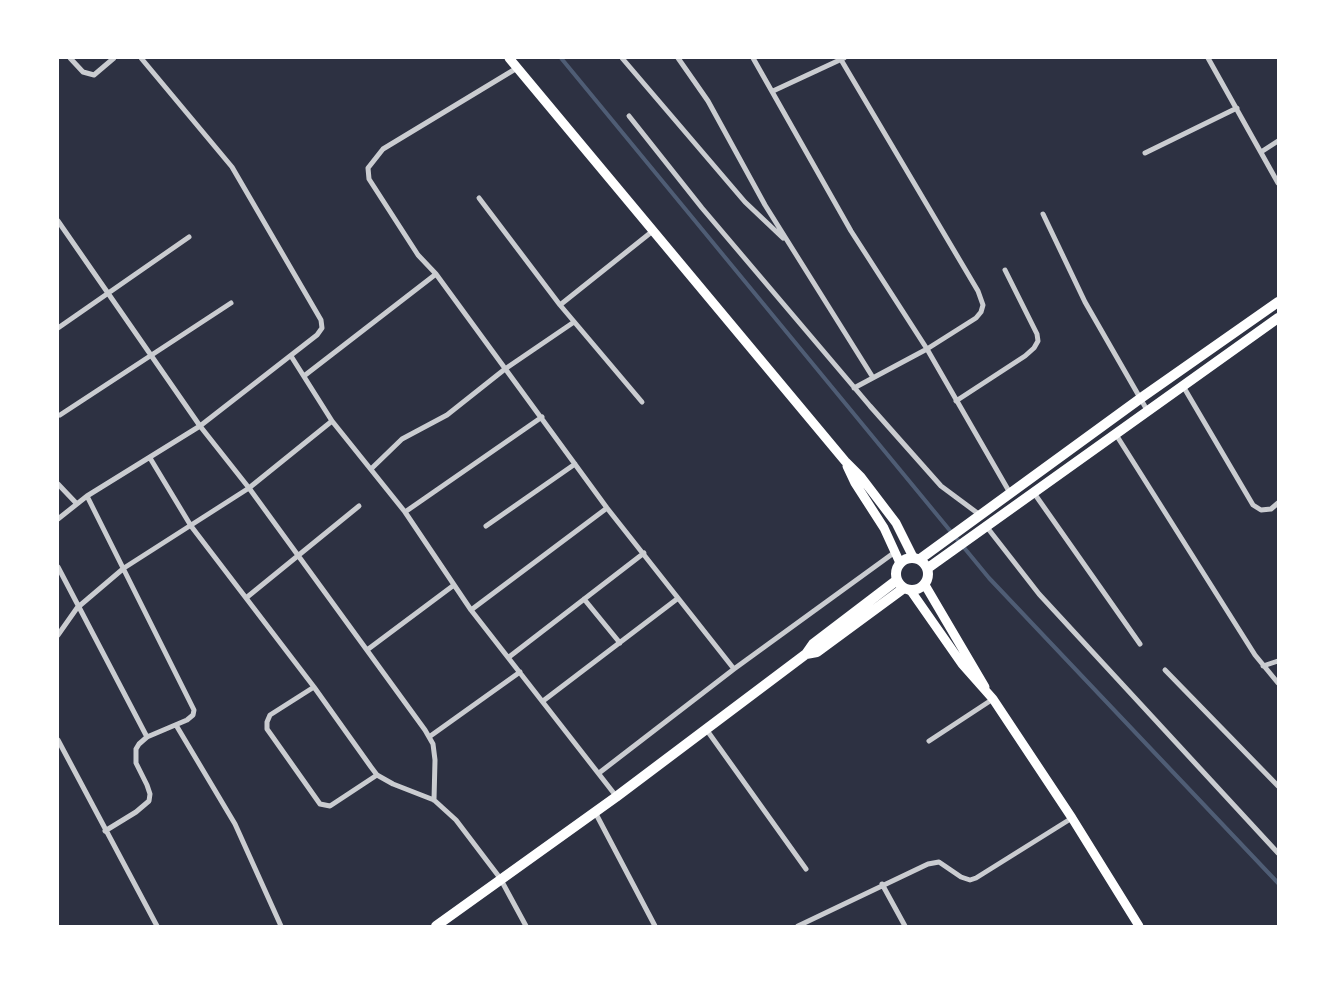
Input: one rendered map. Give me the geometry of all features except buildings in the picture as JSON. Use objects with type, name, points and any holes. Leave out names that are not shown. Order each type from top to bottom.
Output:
[{"type":"main road","points":[[509,58],[845,461],[861,477],[896,523],[917,558],[928,568],[928,578],[925,585]]},
{"type":"main road","points":[[1139,926],[1072,818],[993,699],[962,664],[904,586],[896,569],[900,563],[931,552],[969,522],[1141,398],[1278,302]]},
{"type":"main road","points":[[928,568],[1147,410],[1278,321]]},
{"type":"main road","points":[[845,461],[854,484],[884,528],[900,563]]},
{"type":"main road","points":[[436,926],[500,878],[616,797],[806,654],[813,644],[904,586],[925,585]]},
{"type":"main road","points":[[925,585],[980,676],[985,690]]},
{"type":"street","points":[[70,58],[83,72],[94,75],[114,58]]},
{"type":"street","points":[[58,519],[87,496],[200,426],[318,335],[322,328],[321,320],[232,167],[141,58]]},
{"type":"street","points":[[622,58],[745,202],[787,241]]},
{"type":"street","points":[[678,58],[708,101],[787,241],[872,376]]},
{"type":"street","points":[[753,58],[851,231],[927,349],[1010,493]]},
{"type":"street","points":[[773,91],[841,58],[982,298],[981,312],[927,349],[872,376],[854,388]]},
{"type":"street","points":[[1208,58],[1278,183]]},
{"type":"street","points":[[518,68],[383,149],[368,168],[369,179],[400,230],[436,274],[607,508],[644,554],[677,600],[734,669]]},
{"type":"street","points":[[1145,154],[1237,108]]},
{"type":"street","points":[[629,116],[702,208],[854,388],[942,486],[980,515]]},
{"type":"street","points":[[1261,152],[1278,141]]},
{"type":"street","points":[[479,198],[560,305],[642,402]]},
{"type":"street","points":[[1043,214],[1084,302],[1147,410]]},
{"type":"street","points":[[58,221],[200,426],[249,488],[429,737],[433,744],[435,760],[434,800]]},
{"type":"street","points":[[560,305],[654,230]]},
{"type":"street","points":[[58,328],[189,237]]},
{"type":"street","points":[[956,400],[1025,356],[1034,348],[1038,341],[1037,334],[1005,270]]},
{"type":"street","points":[[304,376],[436,274]]},
{"type":"street","points":[[60,415],[231,303]]},
{"type":"street","points":[[1269,309],[1278,321]]},
{"type":"street","points":[[371,469],[402,439],[447,415],[506,369],[574,322]]},
{"type":"street","points":[[290,356],[332,421],[405,512],[471,610],[616,797]]},
{"type":"street","points":[[1183,386],[1253,505],[1261,510],[1271,509],[1278,503]]},
{"type":"street","points":[[405,512],[542,417]]},
{"type":"street","points":[[58,635],[77,608],[124,568],[249,488],[332,421]]},
{"type":"street","points":[[1115,433],[1263,666],[1278,684]]},
{"type":"street","points":[[150,458],[191,526],[314,687],[378,775],[393,784],[434,800],[456,820],[500,878],[526,926]]},
{"type":"street","points":[[486,526],[575,464]]},
{"type":"street","points":[[58,484],[77,504]]},
{"type":"street","points":[[1034,492],[1140,644]]},
{"type":"street","points":[[87,496],[193,706],[191,718],[147,737],[139,744],[136,763],[150,794],[149,800],[136,812],[105,831]]},
{"type":"street","points":[[246,598],[299,557],[359,506]]},
{"type":"street","points":[[471,610],[607,508]]},
{"type":"street","points":[[986,526],[1039,594],[1278,853]]},
{"type":"street","points":[[599,773],[734,669],[895,552]]},
{"type":"street","points":[[509,657],[644,554]]},
{"type":"street","points":[[58,567],[77,608],[147,737]]},
{"type":"street","points":[[367,650],[454,585]]},
{"type":"street","points":[[584,599],[620,643]]},
{"type":"street","points":[[543,702],[677,600]]},
{"type":"street","points":[[1263,666],[1278,661]]},
{"type":"street","points":[[1165,670],[1278,786]]},
{"type":"street","points":[[429,737],[520,672]]},
{"type":"street","points":[[314,687],[270,715],[267,729],[320,804],[330,806],[378,775]]},
{"type":"street","points":[[929,741],[993,699]]},
{"type":"street","points":[[176,725],[235,824],[281,926]]},
{"type":"street","points":[[706,729],[806,869]]},
{"type":"street","points":[[58,740],[157,926]]},
{"type":"street","points":[[595,812],[655,926]]},
{"type":"street","points":[[798,926],[882,884],[928,864],[939,862],[961,877],[970,880],[976,878],[1072,818]]},
{"type":"street","points":[[882,884],[905,926]]},
{"type":"waterway","points":[[561,58],[989,578],[1278,883]]}]
